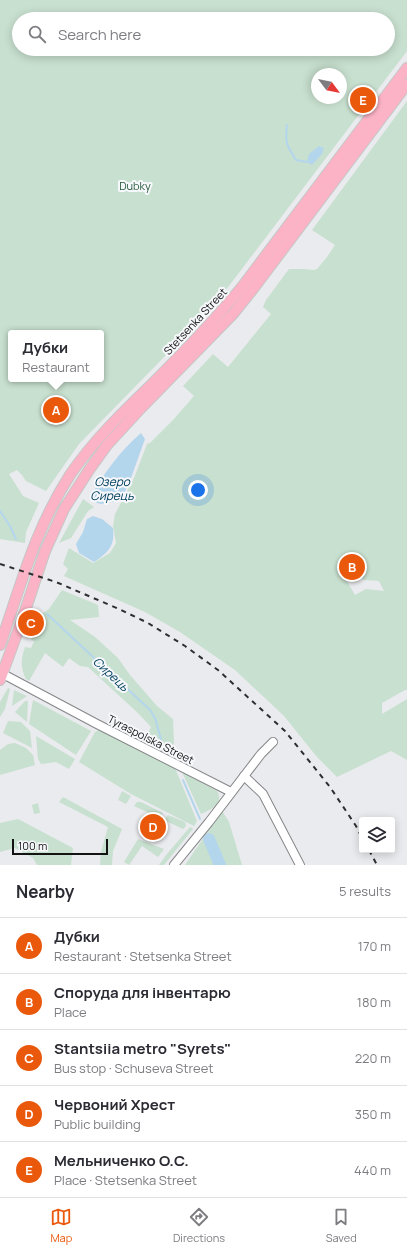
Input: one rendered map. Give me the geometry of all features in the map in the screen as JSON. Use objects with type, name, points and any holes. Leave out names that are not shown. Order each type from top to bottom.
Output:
[{"type":"main road","name":"Stetsenka Street","points":[[0,645],[24,570],[46,518],[54,501],[80,462],[104,431],[201,335],[242,287],[407,68]]},
{"type":"main road","name":"Stetsenka Street","points":[[1,677],[45,551],[64,509],[89,470],[107,445],[141,408],[233,314],[407,84]]},
{"type":"street","name":"Tyraspolska Street","points":[[1,677],[231,792]]},
{"type":"street","points":[[174,865],[261,754],[273,742]]},
{"type":"street","points":[[244,776],[263,794],[300,865]]},
{"type":"green space","name":"Dubky","points":[[0,0],[407,0],[407,51],[213,307],[79,444],[46,491],[26,481],[17,470],[9,474],[23,496],[39,503],[26,532],[25,543],[0,539]]},
{"type":"green space","points":[[407,101],[407,690],[382,703],[382,714],[407,699],[407,760],[391,751],[337,777],[317,757],[284,716],[235,670],[180,632],[145,612],[64,576],[68,569],[63,564],[69,548],[93,563],[110,553],[116,543],[113,526],[115,514],[134,478],[147,444],[150,443],[173,420],[194,396],[183,386],[213,354],[228,367],[271,314],[263,307],[266,300],[289,269],[317,269],[335,245],[312,230]],"holes":[[[355,564],[363,580],[379,581],[384,591],[366,589],[355,595],[341,571]]]},
{"type":"green space","points":[[83,499],[94,507],[88,511],[71,538],[59,543]]},
{"type":"green space","points":[[62,590],[98,605],[99,617],[70,620],[95,637],[118,658],[130,675],[157,706],[173,719],[174,744],[165,754],[154,748],[145,740],[151,727],[88,667],[80,666],[69,658],[63,667],[45,653],[29,681],[26,679],[22,663],[25,647],[31,648],[34,641],[31,640],[40,615],[49,609]]},
{"type":"green space","points":[[8,688],[10,689],[5,709],[0,717],[0,702]]},
{"type":"green space","points":[[14,690],[27,696],[12,706]]},
{"type":"green space","points":[[33,700],[91,731],[76,755],[29,724]]},
{"type":"green space","points":[[25,701],[28,701],[27,722],[15,712]]},
{"type":"green space","points":[[8,721],[21,722],[30,731],[32,748],[3,733]]},
{"type":"green space","points":[[102,729],[175,768],[197,821],[194,826],[131,794],[79,762],[95,732]]},
{"type":"green space","points":[[36,736],[75,759],[69,769],[56,762],[41,764],[38,759]]},
{"type":"green space","points":[[15,743],[26,748],[33,755],[35,765],[0,775],[0,750],[8,744]]},
{"type":"green space","points":[[182,772],[217,791],[219,796],[218,803],[208,811],[201,814]]},
{"type":"green space","points":[[122,791],[131,796],[126,804],[118,800]]},
{"type":"green space","points":[[63,797],[122,829],[113,851],[112,865],[100,865],[101,852],[108,827],[59,802]]},
{"type":"green space","points":[[137,802],[141,802],[163,813],[160,818],[134,806]]},
{"type":"green space","points":[[38,803],[40,813],[34,814],[32,805]]},
{"type":"green space","points":[[222,811],[229,822],[242,865],[185,865]]},
{"type":"green space","points":[[168,815],[185,822],[186,826],[183,829],[164,820]]},
{"type":"green space","points":[[18,819],[73,848],[71,865],[37,865],[33,858],[15,848],[0,852],[0,823]]},
{"type":"green space","points":[[190,827],[193,829],[164,865],[159,865],[167,854]]},
{"type":"green space","points":[[138,839],[164,849],[158,857],[142,846],[129,865],[124,862]]},
{"type":"water","points":[[319,146],[324,148],[322,154],[312,165],[307,162],[309,154]]},
{"type":"water","name":"Озеро Сирець","points":[[141,433],[145,439],[122,498],[116,501],[101,504],[97,503],[91,496],[96,487],[119,455]]},
{"type":"water","name":"Озеро Сирець","points":[[93,516],[102,519],[113,528],[113,540],[110,548],[104,555],[94,562],[79,553],[76,544],[83,532],[87,519]]},
{"type":"waterway","points":[[287,125],[286,140],[290,150],[296,160],[307,162]]},
{"type":"waterway","name":"Сирець","points":[[0,511],[10,526],[16,539]]},
{"type":"waterway","name":"Сирець","points":[[47,614],[150,710],[155,718],[162,743]]},
{"type":"waterway","name":"Сирець","points":[[183,780],[200,819]]},
{"type":"waterway","points":[[209,839],[220,865]]},
{"type":"railway","points":[[0,564],[56,582],[148,623],[185,646],[218,670],[285,731],[330,787],[359,832]]},
{"type":"railway","points":[[371,853],[377,865]]},
{"type":"place","name":"Мельниченко О.С.","points":[[363,100]]},
{"type":"place","name":"Дубки","points":[[56,410]]},
{"type":"place","name":"Споруда для інвентарю","points":[[352,567]]},
{"type":"place","name":"Stantsiia metro \"Syrets\"","points":[[31,623]]},
{"type":"place","name":"Червоний Хрест","points":[[153,827]]}]
